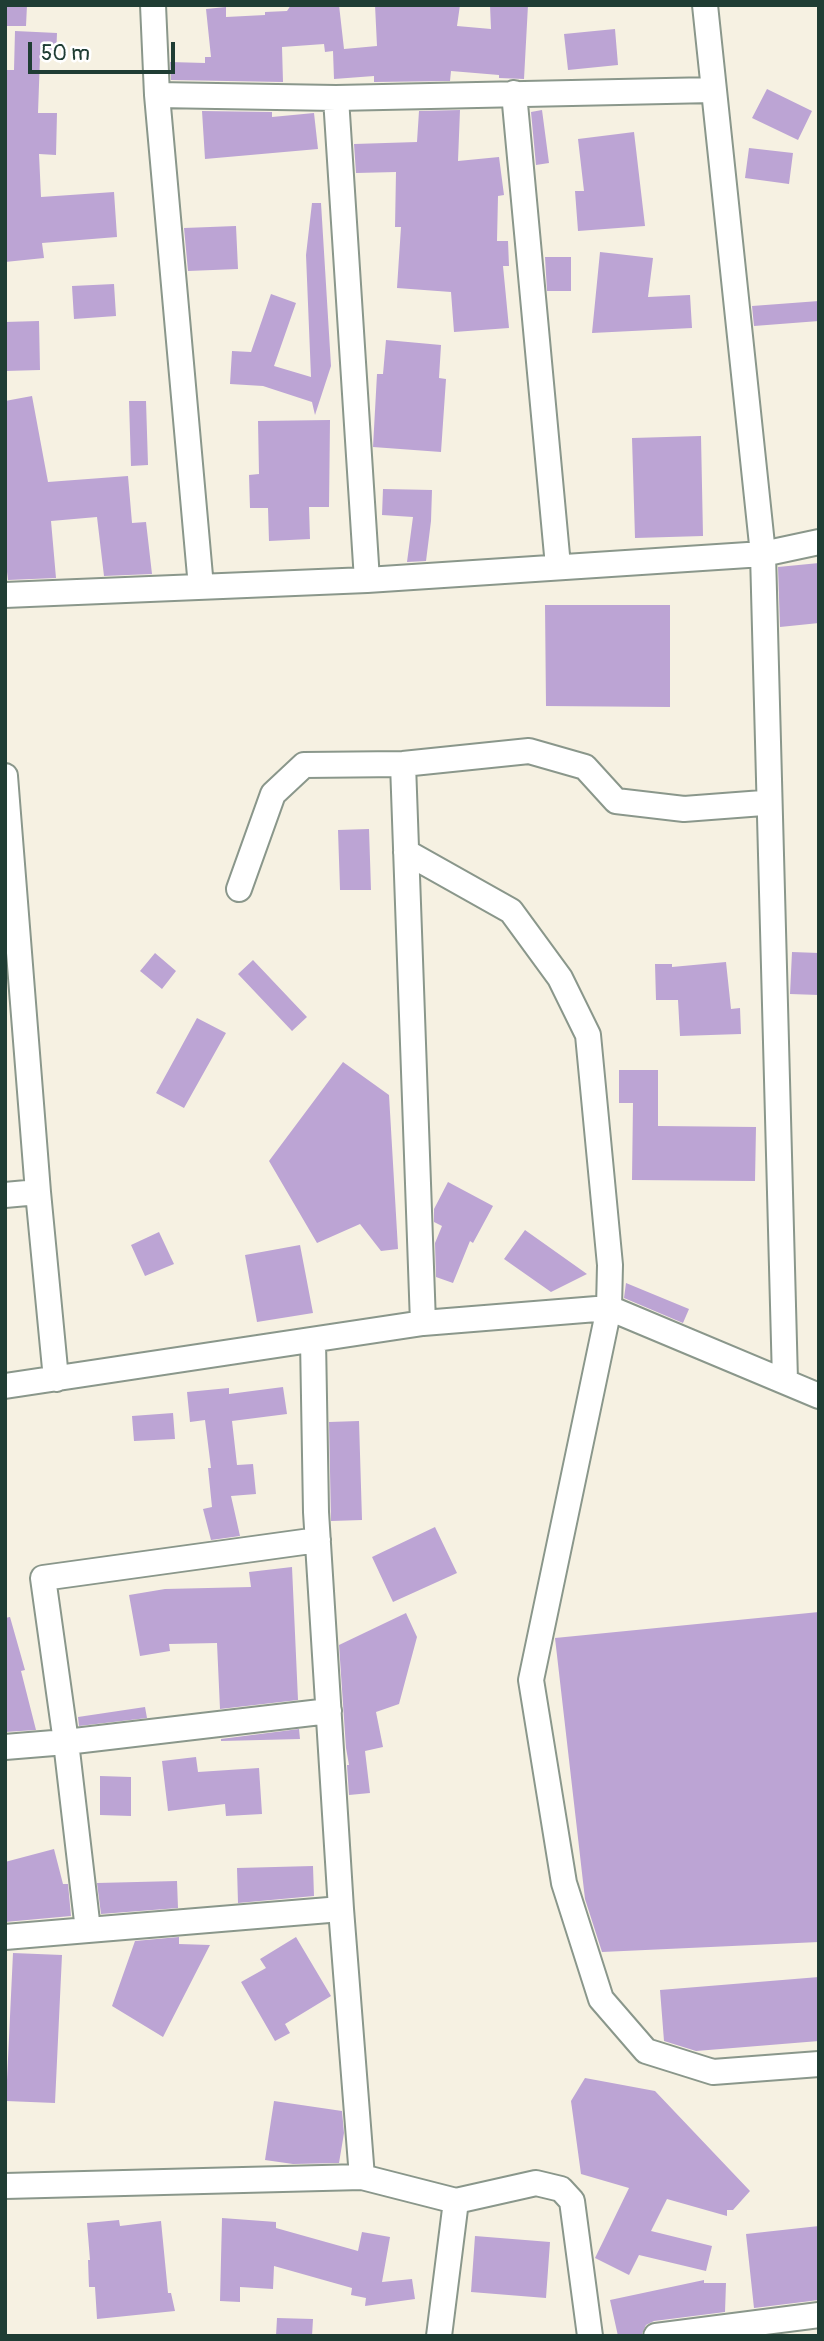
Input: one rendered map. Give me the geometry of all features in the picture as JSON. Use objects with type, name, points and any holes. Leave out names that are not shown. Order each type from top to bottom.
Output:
[{"type":"street","points":[[153,5],[158,95],[201,587]]},
{"type":"street","points":[[705,5],[763,554],[785,1380]]},
{"type":"street","points":[[158,95],[336,98],[713,90]]},
{"type":"street","points":[[514,93],[558,566]]},
{"type":"street","points":[[336,98],[367,580]]},
{"type":"street","points":[[5,595],[367,580],[763,554],[819,542]]},
{"type":"street","points":[[239,889],[274,794],[304,765],[403,764],[529,751],[585,767],[616,801],[684,809],[763,803]]},
{"type":"street","points":[[403,764],[423,1323]]},
{"type":"street","points":[[5,776],[14,985],[56,1380]]},
{"type":"street","points":[[406,852],[511,911],[560,978],[588,1035],[610,1265],[609,1308],[531,1680],[564,1883],[601,1999],[646,2051],[713,2072],[819,2064]]},
{"type":"street","points":[[5,1195],[38,1192]]},
{"type":"street","points":[[5,1386],[423,1323],[609,1308],[819,1396]]},
{"type":"street","points":[[313,1340],[318,1541],[341,1909],[362,2177]]},
{"type":"street","points":[[89,1930],[43,1578],[318,1541]]},
{"type":"street","points":[[5,1747],[329,1711]]},
{"type":"street","points":[[5,1937],[341,1909]]},
{"type":"street","points":[[5,2186],[362,2177],[456,2201],[536,2183],[561,2189],[572,2201],[590,2336]]},
{"type":"street","points":[[439,2336],[456,2201]]},
{"type":"street","points":[[656,2336],[819,2315]]},
{"type":"building","points":[[5,5],[27,5],[26,26],[5,26]]},
{"type":"building","points":[[291,5],[339,5],[344,49],[377,46],[375,5],[460,5],[457,26],[491,29],[490,5],[528,5],[524,79],[451,71],[450,81],[374,82],[374,76],[334,79],[333,51],[325,52],[324,44],[282,47],[283,82],[171,80],[170,62],[205,63],[205,57],[211,57],[206,9],[226,7],[226,17],[287,11]]},
{"type":"building","points":[[615,29],[618,65],[568,70],[564,34]]},
{"type":"building","points":[[15,31],[57,33],[56,58],[40,57],[38,113],[57,113],[56,155],[39,154],[41,197],[114,192],[117,237],[42,243],[44,258],[5,262],[5,70],[14,70]]},
{"type":"building","points":[[767,89],[812,111],[798,140],[752,118]]},
{"type":"building","points":[[460,110],[458,161],[499,157],[504,195],[498,196],[497,241],[508,241],[509,266],[503,266],[509,328],[454,332],[451,292],[397,288],[401,227],[395,227],[396,172],[356,173],[354,144],[417,142],[419,111]]},
{"type":"building","points":[[542,110],[549,163],[536,165],[531,112]]},
{"type":"building","points":[[202,111],[272,112],[272,117],[314,113],[318,149],[205,159]]},
{"type":"building","points":[[634,132],[645,226],[578,231],[575,191],[584,191],[578,139]]},
{"type":"building","points":[[749,148],[793,153],[789,184],[745,178]]},
{"type":"building","points":[[312,203],[321,203],[331,366],[315,415],[312,402],[263,386],[230,384],[232,351],[251,352],[271,294],[296,303],[274,366],[311,377],[306,255]]},
{"type":"building","points":[[236,226],[238,269],[188,271],[184,228]]},
{"type":"building","points":[[600,252],[653,258],[648,297],[690,295],[692,328],[592,333]]},
{"type":"building","points":[[545,257],[571,257],[571,291],[547,291]]},
{"type":"building","points":[[114,284],[116,316],[74,319],[72,286]]},
{"type":"building","points":[[819,301],[819,321],[754,326],[752,306]]},
{"type":"building","points":[[39,321],[40,370],[5,371],[5,322]]},
{"type":"building","points":[[386,340],[441,345],[439,378],[446,379],[441,452],[373,447],[377,374],[383,374]]},
{"type":"building","points":[[32,396],[48,482],[128,476],[132,523],[146,522],[152,574],[104,576],[97,517],[51,521],[56,578],[8,580],[5,555],[5,401]]},
{"type":"building","points":[[129,401],[146,401],[148,465],[131,466]]},
{"type":"building","points":[[330,420],[329,507],[309,507],[310,539],[269,541],[268,508],[250,508],[249,475],[259,474],[258,421]]},
{"type":"building","points":[[701,436],[703,536],[635,538],[632,438]]},
{"type":"building","points":[[383,489],[432,490],[426,561],[407,562],[413,517],[382,515]]},
{"type":"building","points":[[819,563],[819,623],[780,627],[778,567]]},
{"type":"building","points":[[545,605],[670,605],[670,707],[546,706]]},
{"type":"building","points":[[369,829],[371,890],[340,890],[338,830]]},
{"type":"building","points":[[792,952],[819,953],[819,995],[790,994]]},
{"type":"building","points":[[155,953],[176,971],[162,989],[140,971]]},
{"type":"building","points":[[253,960],[307,1017],[292,1031],[238,974]]},
{"type":"building","points":[[726,962],[731,1009],[740,1008],[741,1034],[680,1036],[678,1000],[656,1000],[655,964],[672,964],[672,967]]},
{"type":"building","points":[[197,1018],[226,1033],[184,1108],[156,1093]]},
{"type":"building","points":[[343,1062],[389,1095],[398,1249],[381,1251],[360,1224],[317,1243],[269,1161]]},
{"type":"building","points":[[619,1070],[658,1070],[658,1126],[756,1127],[755,1181],[632,1180],[633,1103],[619,1103]]},
{"type":"building","points":[[448,1182],[493,1206],[473,1243],[470,1241],[453,1283],[436,1277],[435,1243],[442,1226],[434,1222],[434,1209]]},
{"type":"building","points":[[525,1230],[587,1274],[551,1292],[504,1259]]},
{"type":"building","points":[[159,1232],[174,1264],[145,1276],[131,1245]]},
{"type":"building","points":[[300,1245],[313,1313],[257,1322],[245,1255]]},
{"type":"building","points":[[626,1283],[689,1309],[683,1323],[624,1298]]},
{"type":"building","points":[[283,1387],[287,1414],[232,1421],[237,1465],[253,1464],[256,1494],[231,1496],[240,1536],[211,1540],[203,1509],[212,1507],[208,1468],[211,1468],[205,1420],[190,1422],[187,1392],[229,1388],[229,1394]]},
{"type":"building","points":[[173,1413],[175,1439],[134,1441],[132,1416]]},
{"type":"building","points":[[359,1421],[362,1520],[331,1521],[329,1422]]},
{"type":"building","points":[[435,1527],[457,1573],[393,1602],[372,1557]]},
{"type":"building","points":[[292,1567],[298,1700],[220,1709],[217,1643],[169,1644],[170,1651],[140,1656],[129,1595],[165,1589],[251,1587],[249,1572]]},
{"type":"building","points":[[819,1612],[819,1942],[602,1952],[585,1899],[555,1638]]},
{"type":"building","points":[[406,1613],[417,1637],[399,1704],[376,1712],[383,1747],[365,1751],[370,1793],[349,1795],[339,1645]]},
{"type":"building","points":[[10,1617],[25,1670],[21,1671],[36,1730],[5,1732],[5,1618]]},
{"type":"building","points":[[145,1707],[147,1718],[79,1726],[78,1717]]},
{"type":"building","points":[[299,1729],[300,1739],[221,1741],[221,1739]]},
{"type":"building","points":[[196,1757],[198,1772],[259,1768],[262,1814],[226,1816],[225,1804],[168,1811],[162,1761]]},
{"type":"building","points":[[100,1776],[131,1777],[131,1816],[100,1815]]},
{"type":"building","points":[[54,1849],[63,1884],[68,1884],[71,1916],[5,1922],[5,1862]]},
{"type":"building","points":[[313,1866],[314,1896],[238,1903],[237,1868]]},
{"type":"building","points":[[177,1881],[178,1908],[101,1914],[97,1883]]},
{"type":"building","points":[[179,1937],[179,1944],[210,1945],[163,2037],[112,2006],[135,1941]]},
{"type":"building","points":[[296,1937],[331,1996],[285,2024],[290,2033],[275,2041],[241,1982],[266,1968],[260,1959]]},
{"type":"building","points":[[13,1953],[62,1955],[55,2103],[6,2101]]},
{"type":"building","points":[[819,1977],[819,2041],[696,2051],[664,2041],[660,1990]]},
{"type":"building","points":[[585,2078],[655,2091],[750,2191],[733,2210],[727,2210],[727,2216],[667,2199],[651,2231],[712,2246],[706,2271],[639,2255],[629,2275],[595,2258],[629,2188],[581,2174],[571,2101]]},
{"type":"building","points":[[274,2101],[342,2111],[344,2133],[339,2163],[293,2164],[265,2160]]},
{"type":"building","points":[[222,2218],[276,2222],[276,2228],[358,2251],[362,2232],[390,2237],[382,2282],[412,2279],[415,2299],[365,2306],[366,2298],[351,2295],[352,2288],[274,2266],[273,2289],[240,2287],[240,2302],[220,2301]]},
{"type":"building","points":[[119,2220],[120,2226],[161,2221],[168,2293],[171,2293],[175,2311],[97,2319],[95,2287],[89,2287],[87,2223]]},
{"type":"building","points":[[819,2226],[819,2300],[754,2308],[746,2234]]},
{"type":"building","points":[[475,2236],[550,2242],[546,2298],[471,2292]]},
{"type":"building","points":[[704,2280],[704,2283],[726,2283],[725,2312],[654,2321],[646,2325],[641,2336],[618,2336],[610,2300]]},
{"type":"building","points":[[277,2318],[313,2319],[312,2336],[276,2336]]}]
